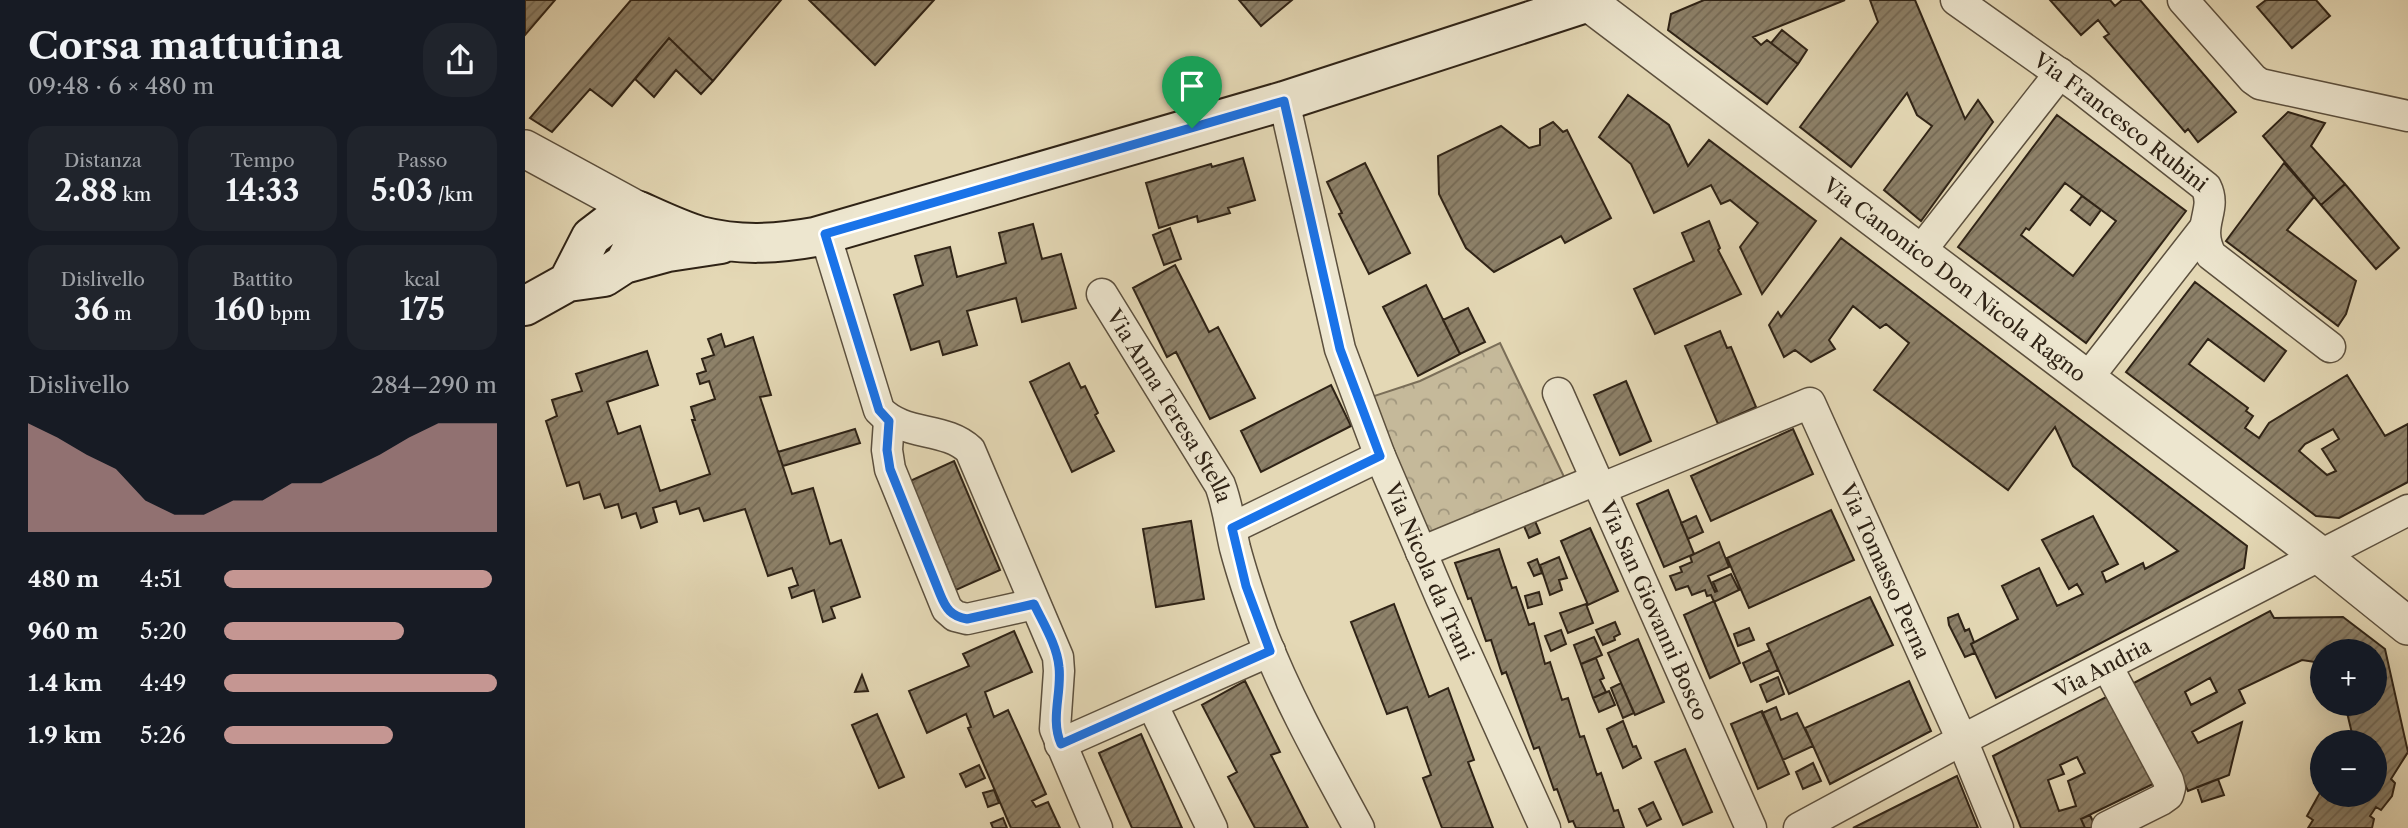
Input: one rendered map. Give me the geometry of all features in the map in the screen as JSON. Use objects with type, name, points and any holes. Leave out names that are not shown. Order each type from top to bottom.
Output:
[{"type":"main road","points":[[568,282],[591,237],[607,224],[639,211],[699,236],[733,242],[777,243],[825,234],[1284,101],[1592,1]]},
{"type":"main road","points":[[624,264],[635,243],[639,211]]},
{"type":"main road","points":[[525,306],[568,282],[604,277],[624,264],[668,252],[733,242]]},
{"type":"street","name":"Via Francesco Rubini","points":[[1956,0],[2060,73],[2206,187],[2210,204],[2204,229],[2206,245],[2211,255],[2330,347]]},
{"type":"street","points":[[2183,0],[2260,84],[2408,116]]},
{"type":"street","name":"Via Canonico Don Nicola Ragno","points":[[1592,1],[1919,253],[2321,556],[2408,626]]},
{"type":"street","points":[[1919,253],[2060,73]]},
{"type":"street","name":"Via Nicola da Trani","points":[[1284,101],[1340,349],[1380,456],[1421,552],[1545,828]]},
{"type":"street","points":[[525,149],[639,211]]},
{"type":"street","points":[[561,168],[580,194],[589,217],[591,237]]},
{"type":"street","points":[[2086,380],[2204,229]]},
{"type":"street","points":[[825,234],[879,410],[889,421],[906,428],[948,436],[962,442],[970,450],[1058,657],[1055,729],[1097,828]]},
{"type":"street","name":"Via Anna Teresa Stella","points":[[1102,294],[1211,469],[1228,508],[1246,586],[1289,698],[1359,828]]},
{"type":"street","name":"Via San Giovanni Bosco","points":[[1558,393],[1751,828]]},
{"type":"street","name":"Via Tomasso Perna","points":[[1598,484],[1810,403],[1962,740],[1998,828]]},
{"type":"street","points":[[889,421],[887,450],[890,469],[947,609],[955,617],[967,619],[1034,604]]},
{"type":"street","points":[[1232,528],[1380,456]]},
{"type":"street","points":[[1421,552],[1598,484]]},
{"type":"street","name":"Via Andria","points":[[1799,828],[1962,740],[2408,510]]},
{"type":"street","points":[[1061,744],[1270,651]]},
{"type":"street","points":[[2107,666],[2170,788],[2168,796],[2107,827]]},
{"type":"street","points":[[1152,704],[1212,828]]},
{"type":"green space","points":[[1500,343],[1566,481],[1425,540],[1368,398],[1420,381]]},
{"type":"building","points":[[525,0],[555,0],[525,35]]},
{"type":"building","points":[[631,0],[781,0],[713,81],[669,38],[612,106],[590,89],[552,132],[530,118]]},
{"type":"building","points":[[809,0],[934,0],[875,65]]},
{"type":"building","points":[[1239,0],[1292,0],[1261,26]]},
{"type":"building","points":[[1704,0],[1845,0],[1753,37],[1761,45],[1767,40],[1798,64],[1767,104],[1668,30],[1671,14]]},
{"type":"building","points":[[1870,0],[1915,0],[1965,119],[1978,100],[1993,122],[1921,221],[1884,190],[1932,126],[1917,115],[1907,93],[1851,167],[1800,127],[1878,22]]},
{"type":"building","points":[[2050,0],[2110,0],[2115,6],[2122,0],[2140,0],[2236,112],[2198,142],[2188,129],[2185,132],[2104,37],[2109,34],[2098,20],[2081,35]]},
{"type":"building","points":[[2266,0],[2316,0],[2330,16],[2292,48],[2257,7]]},
{"type":"building","points":[[1782,30],[1807,50],[1798,64],[1771,43]]},
{"type":"building","points":[[669,38],[713,81],[701,94],[676,70],[654,97],[635,79]]},
{"type":"building","points":[[1628,95],[1669,125],[1688,166],[1709,140],[1816,221],[1762,294],[1740,247],[1758,223],[1730,200],[1721,204],[1711,185],[1654,213],[1631,164],[1599,137]]},
{"type":"building","points":[[2288,112],[2325,123],[2311,146],[2345,184],[2321,205],[2263,136]]},
{"type":"building","points":[[2057,115],[2186,211],[2086,343],[1958,247]],"holes":[[[2065,183],[2116,221],[2073,276],[2021,235],[2026,228],[2029,230]]]},
{"type":"building","points":[[1553,122],[1563,132],[1567,130],[1611,218],[1565,243],[1561,236],[1494,272],[1466,248],[1439,194],[1438,156],[1501,126],[1529,148],[1540,145],[1540,129]]},
{"type":"building","points":[[1243,158],[1255,200],[1228,208],[1230,213],[1198,222],[1197,216],[1159,228],[1146,183],[1211,164],[1212,167]]},
{"type":"building","points":[[1365,163],[1410,253],[1369,274],[1339,214],[1342,213],[1327,182]]},
{"type":"building","points":[[2284,163],[2314,197],[2287,230],[2356,281],[2346,314],[2338,326],[2226,241]]},
{"type":"building","points":[[2345,184],[2399,248],[2376,269],[2321,205]]},
{"type":"building","points":[[2082,196],[2101,210],[2090,225],[2071,210]]},
{"type":"building","points":[[1709,221],[1720,248],[1718,250],[1741,294],[1655,334],[1634,289],[1694,261],[1682,233]]},
{"type":"building","points":[[1033,224],[1042,259],[1061,254],[1076,308],[1022,322],[1016,298],[967,311],[977,345],[943,355],[939,341],[911,350],[894,295],[923,285],[915,256],[950,247],[957,277],[1006,263],[999,233]]},
{"type":"building","points":[[1170,228],[1181,259],[1164,265],[1153,235]]},
{"type":"building","points":[[1841,238],[2247,546],[2244,568],[1996,698],[1971,644],[2018,619],[2002,586],[2039,568],[2057,606],[2083,594],[2077,584],[2069,589],[2042,540],[2093,516],[2118,564],[2102,572],[2106,582],[2143,563],[2145,569],[2178,551],[2073,466],[2055,427],[2008,490],[1874,390],[1909,343],[1886,324],[1880,328],[1853,306],[1829,340],[1835,349],[1811,362],[1795,350],[1784,357],[1769,325],[1778,312],[1781,317]]},
{"type":"building","points":[[1175,265],[1209,332],[1218,327],[1255,398],[1210,419],[1176,352],[1167,357],[1133,288]]},
{"type":"building","points":[[2195,282],[2286,351],[2264,381],[2208,339],[2189,364],[2248,408],[2246,411],[2253,416],[2245,428],[2259,438],[2269,423],[2347,375],[2385,436],[2408,424],[2408,482],[2339,518],[2316,516],[2126,372]],"holes":[[[2333,429],[2339,439],[2322,449],[2336,471],[2327,475],[2299,451],[2305,444]]]},
{"type":"building","points":[[1426,285],[1460,354],[1418,376],[1383,307]]},
{"type":"building","points":[[1468,308],[1485,342],[1460,354],[1443,320]]},
{"type":"building","points":[[1720,331],[1727,348],[1731,347],[1756,407],[1718,424],[1685,346]]},
{"type":"building","points":[[721,334],[725,347],[753,337],[771,395],[760,397],[792,494],[813,488],[830,544],[841,540],[860,597],[831,607],[835,618],[823,622],[814,590],[792,598],[789,588],[798,585],[792,568],[768,576],[745,509],[704,521],[699,508],[680,514],[676,501],[653,508],[657,522],[641,528],[636,513],[622,518],[618,504],[605,508],[600,494],[584,499],[579,482],[567,486],[546,421],[557,416],[552,400],[582,391],[576,374],[647,351],[658,385],[607,402],[618,434],[640,426],[660,491],[710,474],[692,420],[695,420],[691,407],[715,399],[709,381],[700,384],[697,374],[706,371],[702,359],[714,355],[708,339]]},
{"type":"building","points":[[1069,363],[1081,388],[1085,386],[1098,413],[1095,415],[1114,451],[1072,472],[1030,382]]},
{"type":"building","points":[[1626,381],[1651,441],[1620,455],[1594,395]]},
{"type":"building","points":[[1331,385],[1351,426],[1261,472],[1241,431]]},
{"type":"building","points":[[855,429],[860,443],[783,466],[778,452]]},
{"type":"building","points":[[1793,429],[1813,474],[1711,521],[1691,476]]},
{"type":"building","points":[[954,461],[1000,570],[956,590],[910,481]]},
{"type":"building","points":[[1668,490],[1694,554],[1664,567],[1637,504]]},
{"type":"building","points":[[1831,510],[1854,560],[1749,608],[1727,558]]},
{"type":"building","points":[[1696,516],[1703,532],[1688,539],[1681,523]]},
{"type":"building","points":[[1191,521],[1204,599],[1156,607],[1143,529]]},
{"type":"building","points":[[1535,521],[1540,533],[1529,538],[1524,526]]},
{"type":"building","points":[[1590,528],[1618,591],[1588,605],[1561,541]]},
{"type":"building","points":[[1719,542],[1729,567],[1708,576],[1715,592],[1717,591],[1713,582],[1731,574],[1739,590],[1714,602],[1705,590],[1692,595],[1688,586],[1676,590],[1670,576],[1682,572],[1680,567],[1692,562],[1690,556]]},
{"type":"building","points":[[1499,549],[1512,588],[1516,587],[1529,625],[1534,623],[1545,664],[1550,662],[1562,700],[1568,698],[1580,737],[1584,736],[1597,775],[1601,773],[1614,811],[1618,810],[1624,828],[1576,828],[1573,821],[1569,822],[1539,747],[1534,749],[1506,672],[1502,674],[1491,640],[1486,641],[1455,563]]},
{"type":"building","points":[[1559,557],[1567,578],[1559,580],[1562,590],[1550,595],[1540,565]]},
{"type":"building","points":[[1537,559],[1542,573],[1534,576],[1528,563]]},
{"type":"building","points":[[1539,592],[1542,604],[1528,608],[1525,596]]},
{"type":"building","points":[[1870,597],[1893,645],[1789,694],[1767,644]]},
{"type":"building","points":[[1714,601],[1740,663],[1710,678],[1684,615]]},
{"type":"building","points":[[1394,604],[1429,697],[1448,688],[1474,760],[1468,762],[1493,828],[1442,828],[1423,778],[1431,775],[1407,707],[1387,714],[1351,622]]},
{"type":"building","points":[[1586,604],[1593,623],[1568,633],[1560,613]]},
{"type":"building","points":[[2270,611],[2274,618],[2343,617],[2372,639],[2310,639],[2310,661],[2302,660],[2239,690],[2245,703],[2192,732],[2198,743],[2242,722],[2229,775],[2188,791],[2156,724],[2153,724],[2132,684]],"holes":[[[2210,678],[2217,692],[2191,705],[2185,692]]]},
{"type":"building","points":[[1958,614],[1965,631],[1969,629],[1974,642],[1971,644],[1975,653],[1965,657],[1949,625],[1948,618]]},
{"type":"building","points":[[1615,622],[1620,634],[1614,637],[1615,640],[1603,645],[1596,630]]},
{"type":"building","points":[[1749,628],[1754,640],[1738,646],[1734,634]]},
{"type":"building","points":[[1561,630],[1566,644],[1551,651],[1545,636]]},
{"type":"building","points":[[1014,631],[1032,672],[985,692],[994,717],[1008,710],[1046,794],[1032,801],[1036,807],[1048,802],[1060,828],[1011,828],[968,728],[971,727],[966,714],[927,733],[909,691],[969,666],[963,654]]},
{"type":"building","points":[[1594,637],[1602,655],[1581,664],[1574,645]]},
{"type":"building","points":[[1638,639],[1664,702],[1635,715],[1608,653]]},
{"type":"building","points":[[1770,650],[1778,670],[1751,682],[1743,663]]},
{"type":"building","points":[[1596,658],[1604,678],[1600,680],[1606,692],[1593,698],[1581,664]]},
{"type":"building","points":[[2387,658],[2408,752],[2391,779],[2395,783],[2392,796],[2387,802],[2387,730],[2351,730],[2348,716],[2387,716]]},
{"type":"building","points":[[862,675],[868,691],[855,692]]},
{"type":"building","points":[[1778,677],[1784,694],[1767,702],[1760,685]]},
{"type":"building","points":[[1245,681],[1280,752],[1271,755],[1308,828],[1255,828],[1228,777],[1237,772],[1202,705]]},
{"type":"building","points":[[1909,681],[1931,731],[1830,784],[1805,728]]},
{"type":"building","points":[[1621,683],[1634,713],[1623,718],[1611,688]]},
{"type":"building","points":[[1609,691],[1615,705],[1599,712],[1593,698]]},
{"type":"building","points":[[2108,696],[2153,784],[2081,819],[2085,828],[2021,828],[1993,756]],"holes":[[[2077,757],[2085,773],[2068,781],[2076,806],[2059,811],[2048,780],[2064,774],[2060,765]]]},
{"type":"building","points":[[1776,707],[1781,720],[1797,713],[1813,746],[1783,760],[1762,713]]},
{"type":"building","points":[[1762,711],[1789,774],[1758,789],[1731,724]]},
{"type":"building","points":[[877,714],[904,777],[879,788],[852,725]]},
{"type":"building","points":[[1623,721],[1633,747],[1636,746],[1641,758],[1623,768],[1607,729]]},
{"type":"building","points":[[1141,734],[1182,828],[1132,828],[1099,753]]},
{"type":"building","points":[[1685,749],[1712,812],[1683,825],[1655,762]]},
{"type":"building","points":[[1813,763],[1821,781],[1803,789],[1796,772]]},
{"type":"building","points":[[979,765],[985,778],[966,787],[960,774]]},
{"type":"building","points":[[1957,776],[1978,828],[1853,828]]},
{"type":"building","points":[[2218,779],[2224,795],[2202,802],[2197,787]]},
{"type":"building","points":[[994,790],[999,803],[988,807],[983,793]]},
{"type":"building","points":[[1653,802],[1661,819],[1647,826],[1639,809]]},
{"type":"building","points":[[2312,807],[2376,807],[2370,816],[2374,819],[2372,828],[2308,828],[2313,820],[2307,816]]},
{"type":"building","points":[[2090,815],[2096,828],[2085,828],[2081,819]]},
{"type":"building","points":[[1003,818],[1007,828],[993,828],[991,823]]},
{"type":"route","points":[[1284,101],[1340,349],[1380,456],[1232,528],[1246,586],[1270,651],[1061,744],[1055,729],[1058,657],[1034,604],[967,619],[955,617],[947,609],[940,594],[890,469],[887,450],[889,421],[879,410],[825,234],[1192,128],[1284,101]]}]
